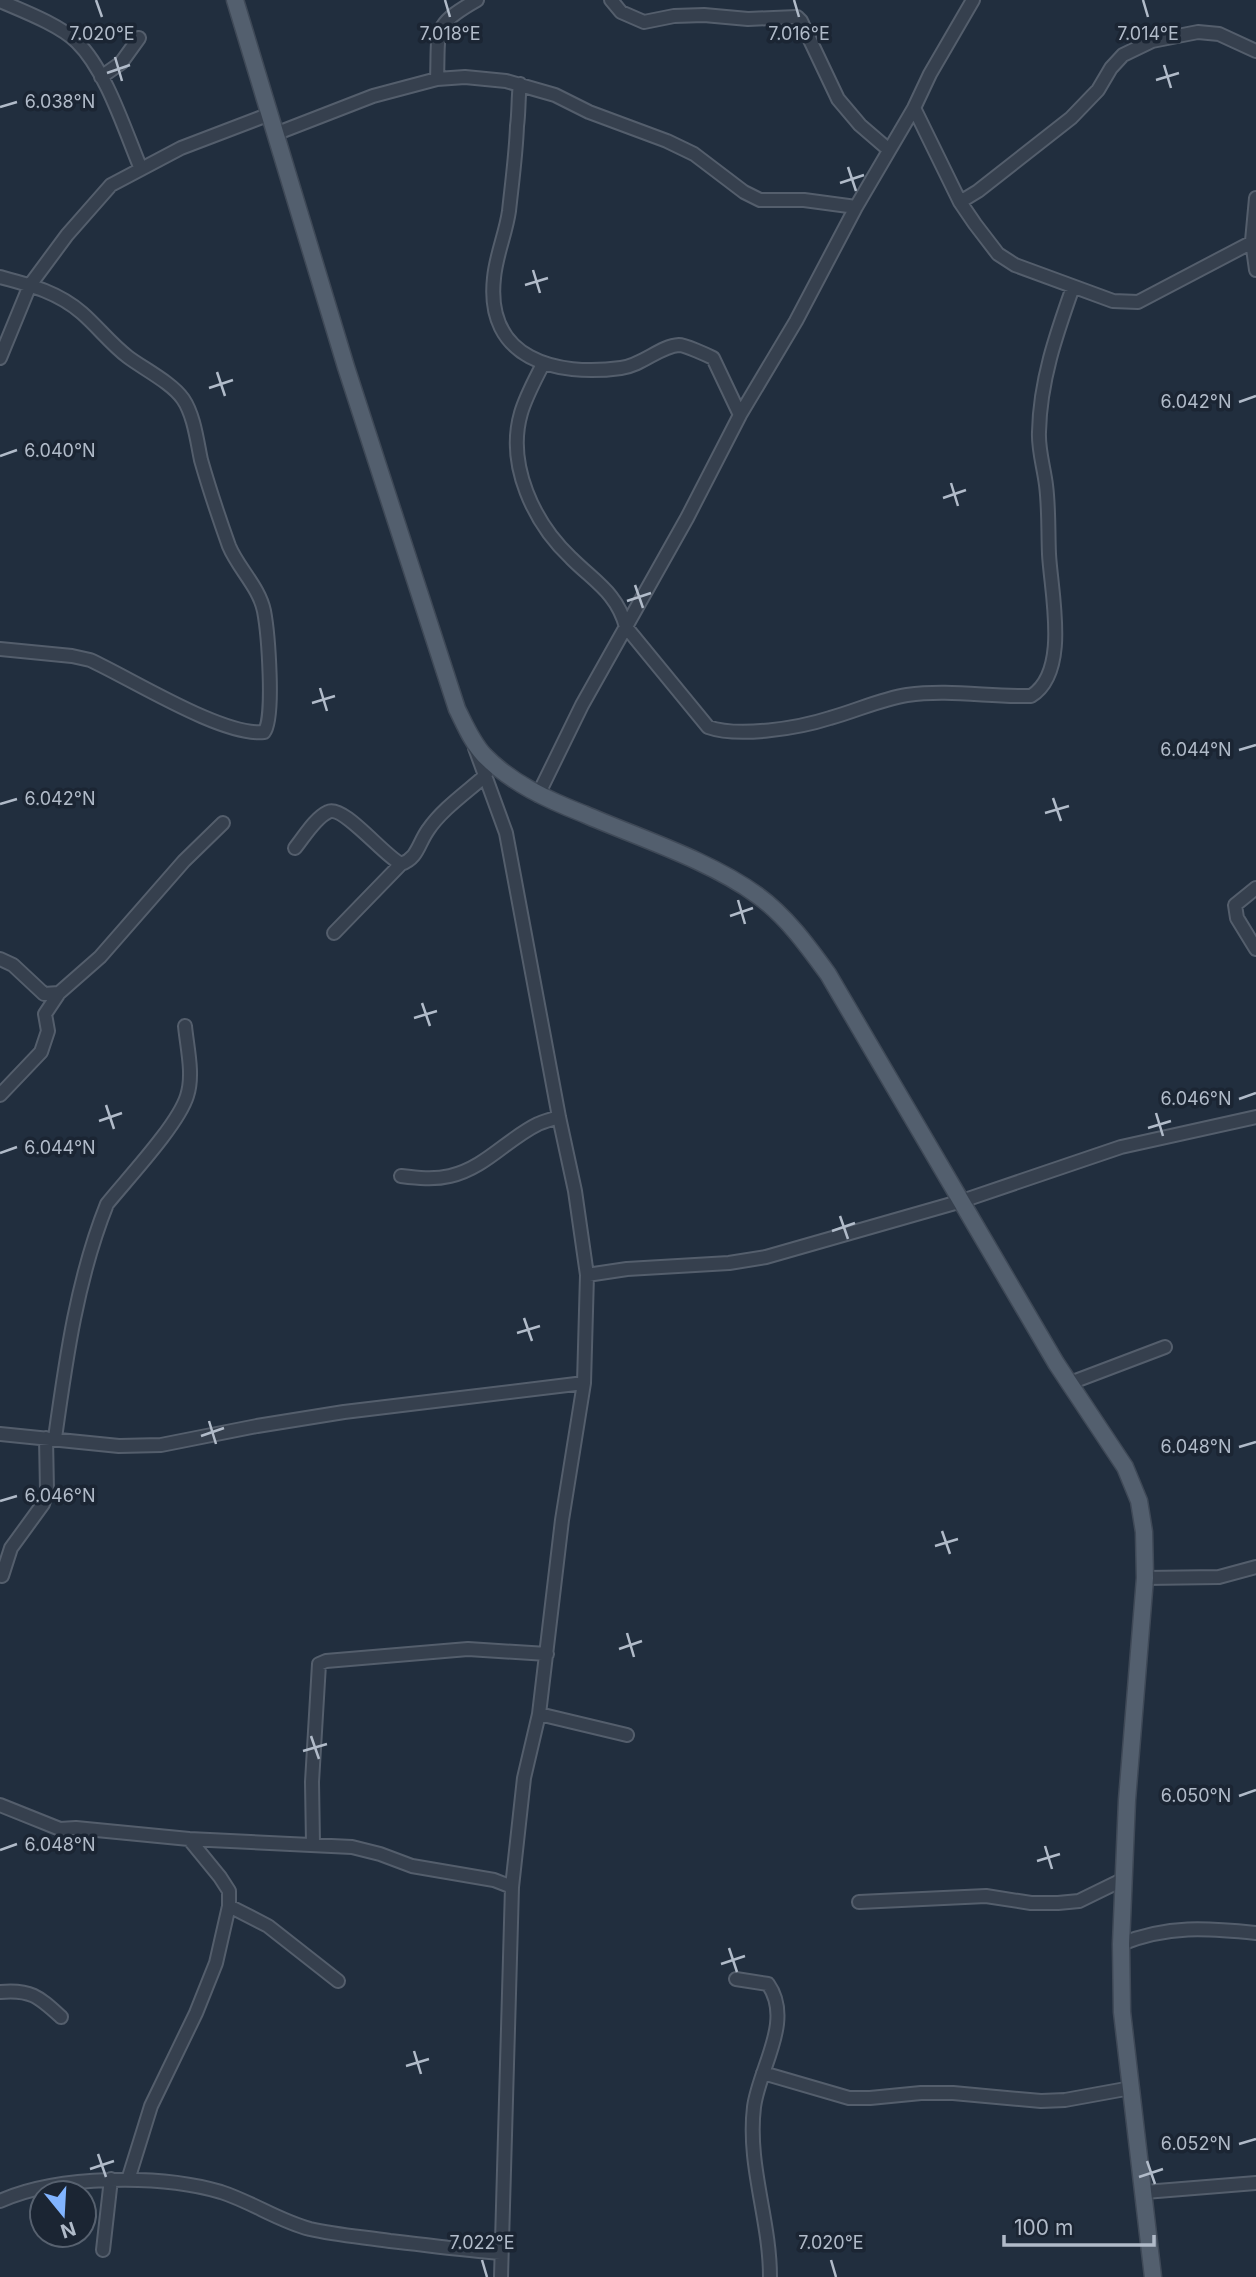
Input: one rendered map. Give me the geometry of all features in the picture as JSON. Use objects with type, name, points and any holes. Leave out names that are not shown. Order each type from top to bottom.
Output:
[{"type":"main road","points":[[235,0],[346,367],[444,671],[457,709],[472,738],[482,753],[498,768],[538,795],[709,867],[757,895],[796,931],[828,974],[1070,1383],[1125,1467],[1139,1501],[1144,1532],[1145,1578],[1122,1880],[1122,2012],[1153,2277]]},
{"type":"street","points":[[437,79],[439,30],[452,14],[477,0]]},
{"type":"street","points":[[611,0],[621,12],[644,22],[674,16],[704,15],[748,19],[797,17],[838,99],[860,125],[889,150]]},
{"type":"street","points":[[538,795],[582,705],[687,518],[740,415],[796,321],[856,207],[973,0]]},
{"type":"street","points":[[0,1],[52,26],[77,42],[101,77],[141,169]]},
{"type":"street","points":[[960,202],[1071,118],[1098,90],[1111,68],[1123,55],[1152,41],[1198,32],[1219,34],[1256,51]]},
{"type":"street","points":[[101,77],[121,63],[139,38]]},
{"type":"street","points":[[275,134],[373,96],[437,79],[465,77],[520,84],[555,95],[589,112],[667,141],[694,154],[744,192],[760,200],[804,200],[856,207]]},
{"type":"street","points":[[520,84],[507,227],[494,278],[498,321],[506,338],[526,356],[543,364],[587,371],[637,365],[664,349],[681,344],[713,358],[740,415]]},
{"type":"street","points":[[914,108],[960,202],[990,246],[1006,261],[1113,301],[1138,302],[1254,241]]},
{"type":"street","points":[[0,358],[30,285],[67,235],[111,185],[193,143],[270,114]]},
{"type":"street","points":[[1256,198],[1256,270]]},
{"type":"street","points":[[0,277],[59,296],[82,313],[124,354],[174,388],[183,398],[230,548],[264,611],[269,688],[268,727],[264,732],[241,730],[186,708],[90,660],[0,649]]},
{"type":"street","points":[[543,364],[520,414],[519,471],[531,503],[568,556],[612,596],[621,609],[626,627],[708,727],[720,731],[805,724],[830,719],[904,695],[937,692],[1031,696],[1040,690],[1049,676],[1054,648],[1055,620],[1047,487],[1038,435],[1042,393],[1049,355],[1073,287]]},
{"type":"street","points":[[472,738],[506,833],[575,1191],[587,1275],[584,1383],[562,1520],[539,1714],[524,1778],[512,1887],[500,2277]]},
{"type":"street","points":[[334,933],[401,864],[410,861],[438,818],[486,775]]},
{"type":"street","points":[[295,848],[324,813],[332,810],[338,811],[401,864]]},
{"type":"street","points":[[0,1096],[41,1052],[48,1031],[45,1014],[59,993],[100,957],[184,861],[223,823]]},
{"type":"street","points":[[1256,888],[1235,905],[1237,918],[1256,949]]},
{"type":"street","points":[[0,959],[13,965],[44,994],[59,993]]},
{"type":"street","points":[[2,1576],[11,1549],[43,1504],[47,1492],[50,1438],[70,1336],[101,1218],[107,1204],[175,1118],[188,1095],[190,1075],[185,1026]]},
{"type":"street","points":[[401,1176],[449,1177],[466,1171],[538,1124],[559,1117]]},
{"type":"street","points":[[587,1275],[627,1269],[729,1263],[766,1257],[962,1201],[1121,1147],[1256,1117]]},
{"type":"street","points":[[1070,1383],[1165,1347]]},
{"type":"street","points":[[0,1434],[119,1446],[160,1445],[344,1412],[584,1383]]},
{"type":"street","points":[[1145,1578],[1219,1577],[1256,1567]]},
{"type":"street","points":[[313,1844],[312,1782],[319,1664],[326,1661],[468,1649],[547,1654]]},
{"type":"street","points":[[539,1714],[626,1735]]},
{"type":"street","points":[[0,1805],[60,1829],[352,1847],[412,1866],[494,1880],[512,1887]]},
{"type":"street","points":[[128,2180],[151,2106],[196,2013],[216,1963],[229,1906],[229,1891],[189,1839]]},
{"type":"street","points":[[859,1902],[986,1895],[1031,1903],[1058,1903],[1079,1901],[1122,1880]]},
{"type":"street","points":[[229,1906],[268,1926],[338,1981]]},
{"type":"street","points":[[1121,1944],[1164,1930],[1188,1928],[1256,1933]]},
{"type":"street","points":[[736,1979],[768,1984],[775,1994],[778,2013],[774,2038],[755,2104],[752,2134],[757,2187],[766,2224],[770,2277]]},
{"type":"street","points":[[0,1992],[28,1993],[39,1997],[61,2017]]},
{"type":"street","points":[[763,2073],[849,2098],[953,2094],[1041,2101],[1065,2100],[1131,2088]]},
{"type":"street","points":[[0,2201],[44,2186],[111,2179],[128,2180],[220,2192],[310,2229],[456,2250],[501,2253]]},
{"type":"street","points":[[103,2250],[111,2179]]},
{"type":"street","points":[[1144,2192],[1256,2183]]}]
